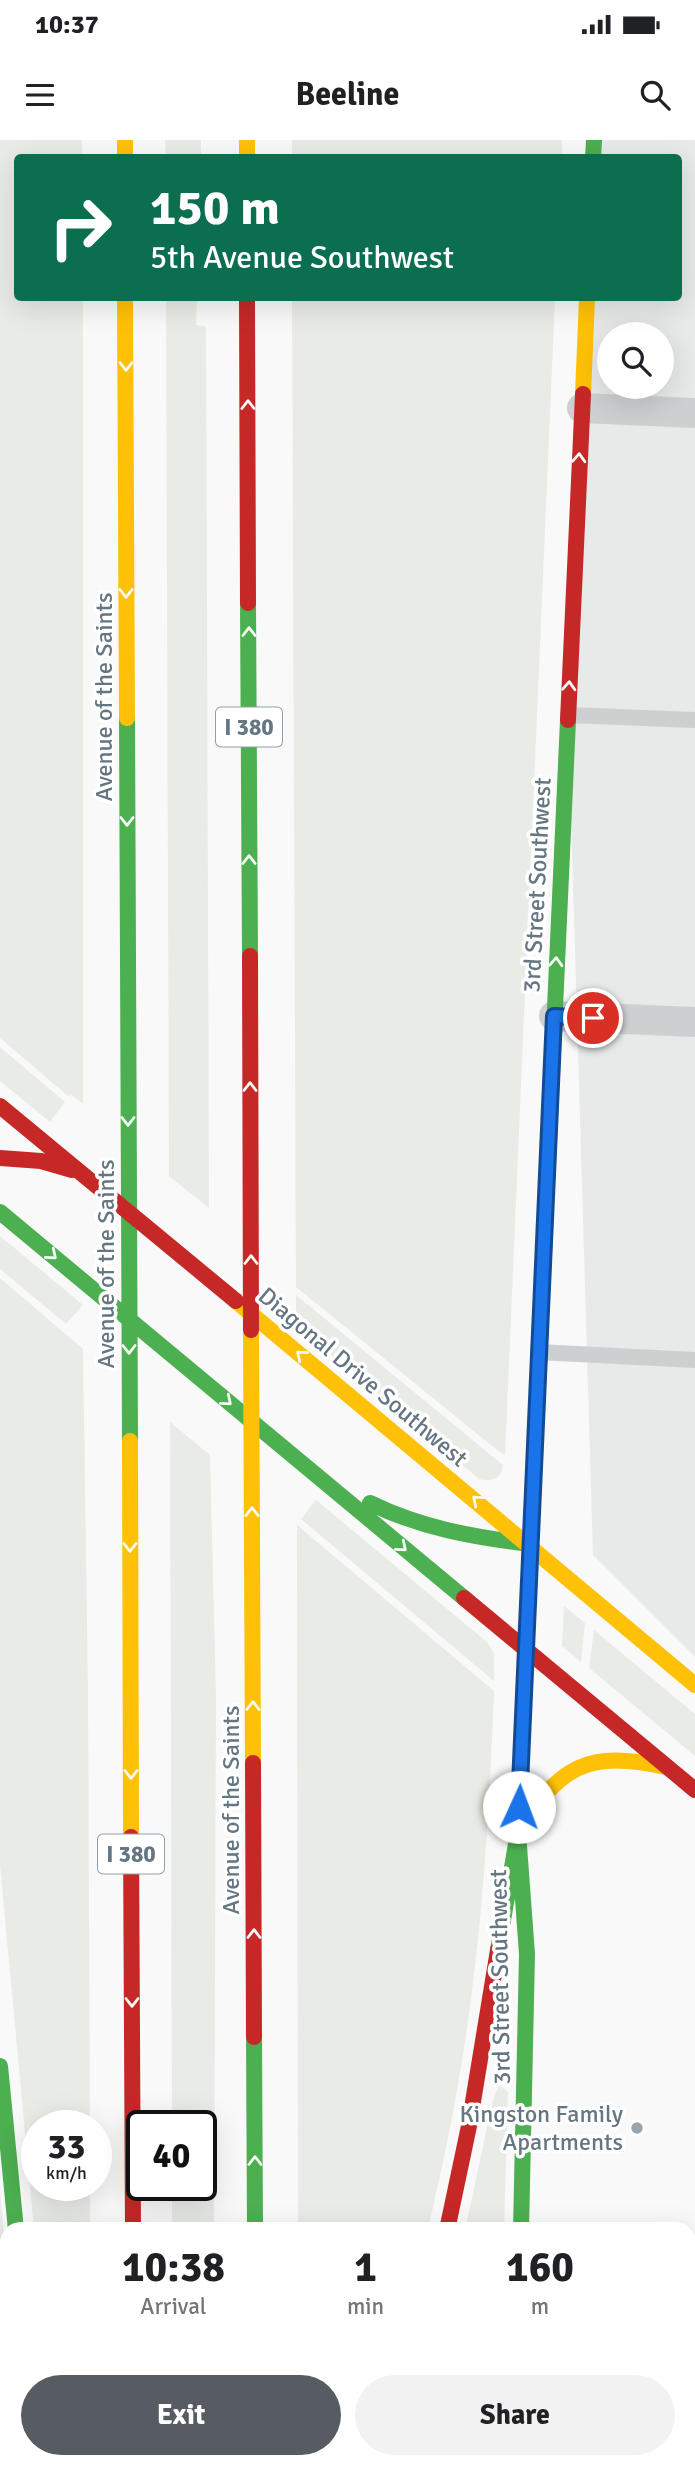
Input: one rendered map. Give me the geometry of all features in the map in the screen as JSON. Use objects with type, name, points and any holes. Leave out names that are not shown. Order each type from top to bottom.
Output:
[{"type":"main road","name":"Avenue of the Saints","points":[[125,301],[133,2222]]},
{"type":"main road","name":"Avenue of the Saints","points":[[247,301],[255,2222]]},
{"type":"main road","name":"3rd Street Southwest","points":[[521,2222],[527,1954],[518,1832],[524,1649],[587,301]]},
{"type":"main road","name":"Diagonal Drive Southwest","points":[[0,1106],[695,1685]]},
{"type":"main road","points":[[0,1158],[41,1161],[81,1172]]},
{"type":"main road","points":[[0,1212],[695,1790]]},
{"type":"main road","points":[[316,1475],[423,1527],[483,1539],[529,1544]]},
{"type":"main road","points":[[449,2222],[469,2126],[518,1832],[536,1803],[555,1781],[580,1766],[623,1759],[668,1768]]},
{"type":"main road","points":[[0,2066],[15,2222]]},
{"type":"street","points":[[582,408],[695,413]]},
{"type":"street","points":[[554,1016],[695,1022]]},
{"type":"lane","points":[[568,715],[695,720]]},
{"type":"lane","points":[[538,1352],[695,1360]]},
{"type":"shaded area","points":[[0,140],[82,140],[82,154],[14,154],[14,301],[83,301],[83,1104],[71,1094],[68,1096],[0,1038]]},
{"type":"shaded area","points":[[165,140],[201,140],[201,154],[166,154]]},
{"type":"shaded area","points":[[292,140],[562,140],[562,154],[292,154]]},
{"type":"shaded area","points":[[594,140],[695,140],[695,1657],[593,1555],[568,715],[587,301],[682,301],[682,154],[593,154]]},
{"type":"shaded area","points":[[166,301],[197,301],[196,325],[206,327],[209,1208],[169,1176]]},
{"type":"shaded area","points":[[292,301],[555,301],[505,1455],[296,1287]]},
{"type":"shaded area","points":[[0,1047],[65,1102],[50,1122],[0,1081]]},
{"type":"shaded area","points":[[0,1236],[83,1305],[66,1324],[0,1269]]},
{"type":"shaded area","points":[[0,1278],[83,1349],[90,2110],[23,2110],[0,1865]]},
{"type":"shaded area","points":[[296,1295],[503,1465],[500,1474],[491,1480],[479,1479],[296,1326]]},
{"type":"shaded area","points":[[170,1422],[210,1455],[216,1698],[214,2110],[172,2110]]},
{"type":"shaded area","points":[[316,1500],[487,1642],[494,1654],[494,1681],[301,1519]]},
{"type":"shaded area","points":[[297,1525],[494,1691],[486,1839],[473,1986],[455,2102],[430,2222],[298,2222]]},
{"type":"shaded area","points":[[564,1606],[585,1623],[581,1662],[562,1646]]},
{"type":"shaded area","points":[[594,1630],[695,1714],[695,1756],[589,1668]]},
{"type":"shaded area","points":[[499,2085],[508,2092],[504,2222],[467,2222],[493,2100]]},
{"type":"shaded area","points":[[0,2192],[3,2222],[0,2222]]},
{"type":"shaded area","points":[[31,2201],[90,2201],[90,2222],[33,2222]]},
{"type":"shaded area","points":[[172,2201],[214,2201],[214,2222],[172,2222]]},
{"type":"traffic: fast","points":[[593,154],[594,140]]},
{"type":"traffic: fast","points":[[248,603],[250,956]]},
{"type":"traffic: fast","points":[[127,718],[130,1441]]},
{"type":"traffic: fast","points":[[545,1230],[568,720]]},
{"type":"traffic: fast","points":[[0,1212],[464,1598]]},
{"type":"traffic: fast","points":[[370,1503],[408,1519],[448,1530],[529,1544]]},
{"type":"traffic: fast","points":[[521,2222],[527,1954],[518,1832],[528,1603]]},
{"type":"traffic: fast","points":[[498,1950],[518,1832]]},
{"type":"traffic: fast","points":[[254,2037],[255,2222]]},
{"type":"traffic: fast","points":[[0,2066],[15,2222]]},
{"type":"traffic: slow","points":[[125,140],[125,154]]},
{"type":"traffic: slow","points":[[247,140],[247,154]]},
{"type":"traffic: slow","points":[[125,301],[127,718]]},
{"type":"traffic: slow","points":[[583,394],[587,301]]},
{"type":"traffic: slow","points":[[236,1301],[695,1685]]},
{"type":"traffic: slow","points":[[251,1330],[253,1763]]},
{"type":"traffic: slow","points":[[130,1441],[131,1837]]},
{"type":"traffic: slow","points":[[518,1832],[548,1791],[578,1768],[596,1762],[616,1761],[666,1767]]},
{"type":"traffic: jam","points":[[247,301],[248,603]]},
{"type":"traffic: jam","points":[[568,720],[583,394]]},
{"type":"traffic: jam","points":[[250,956],[251,1330]]},
{"type":"traffic: jam","points":[[0,1106],[236,1301]]},
{"type":"traffic: jam","points":[[0,1158],[41,1161],[72,1170]]},
{"type":"traffic: jam","points":[[528,1603],[545,1230]]},
{"type":"traffic: jam","points":[[464,1598],[695,1790]]},
{"type":"traffic: jam","points":[[253,1763],[254,2037]]},
{"type":"traffic: jam","points":[[131,1837],[133,2222]]},
{"type":"traffic: jam","points":[[449,2222],[469,2126],[498,1950]]},
{"type":"place","name":"Kingston Family Apartments","points":[[637,2128]]},
{"type":"route","points":[[519,1807],[554,1016],[593,1018]]}]
